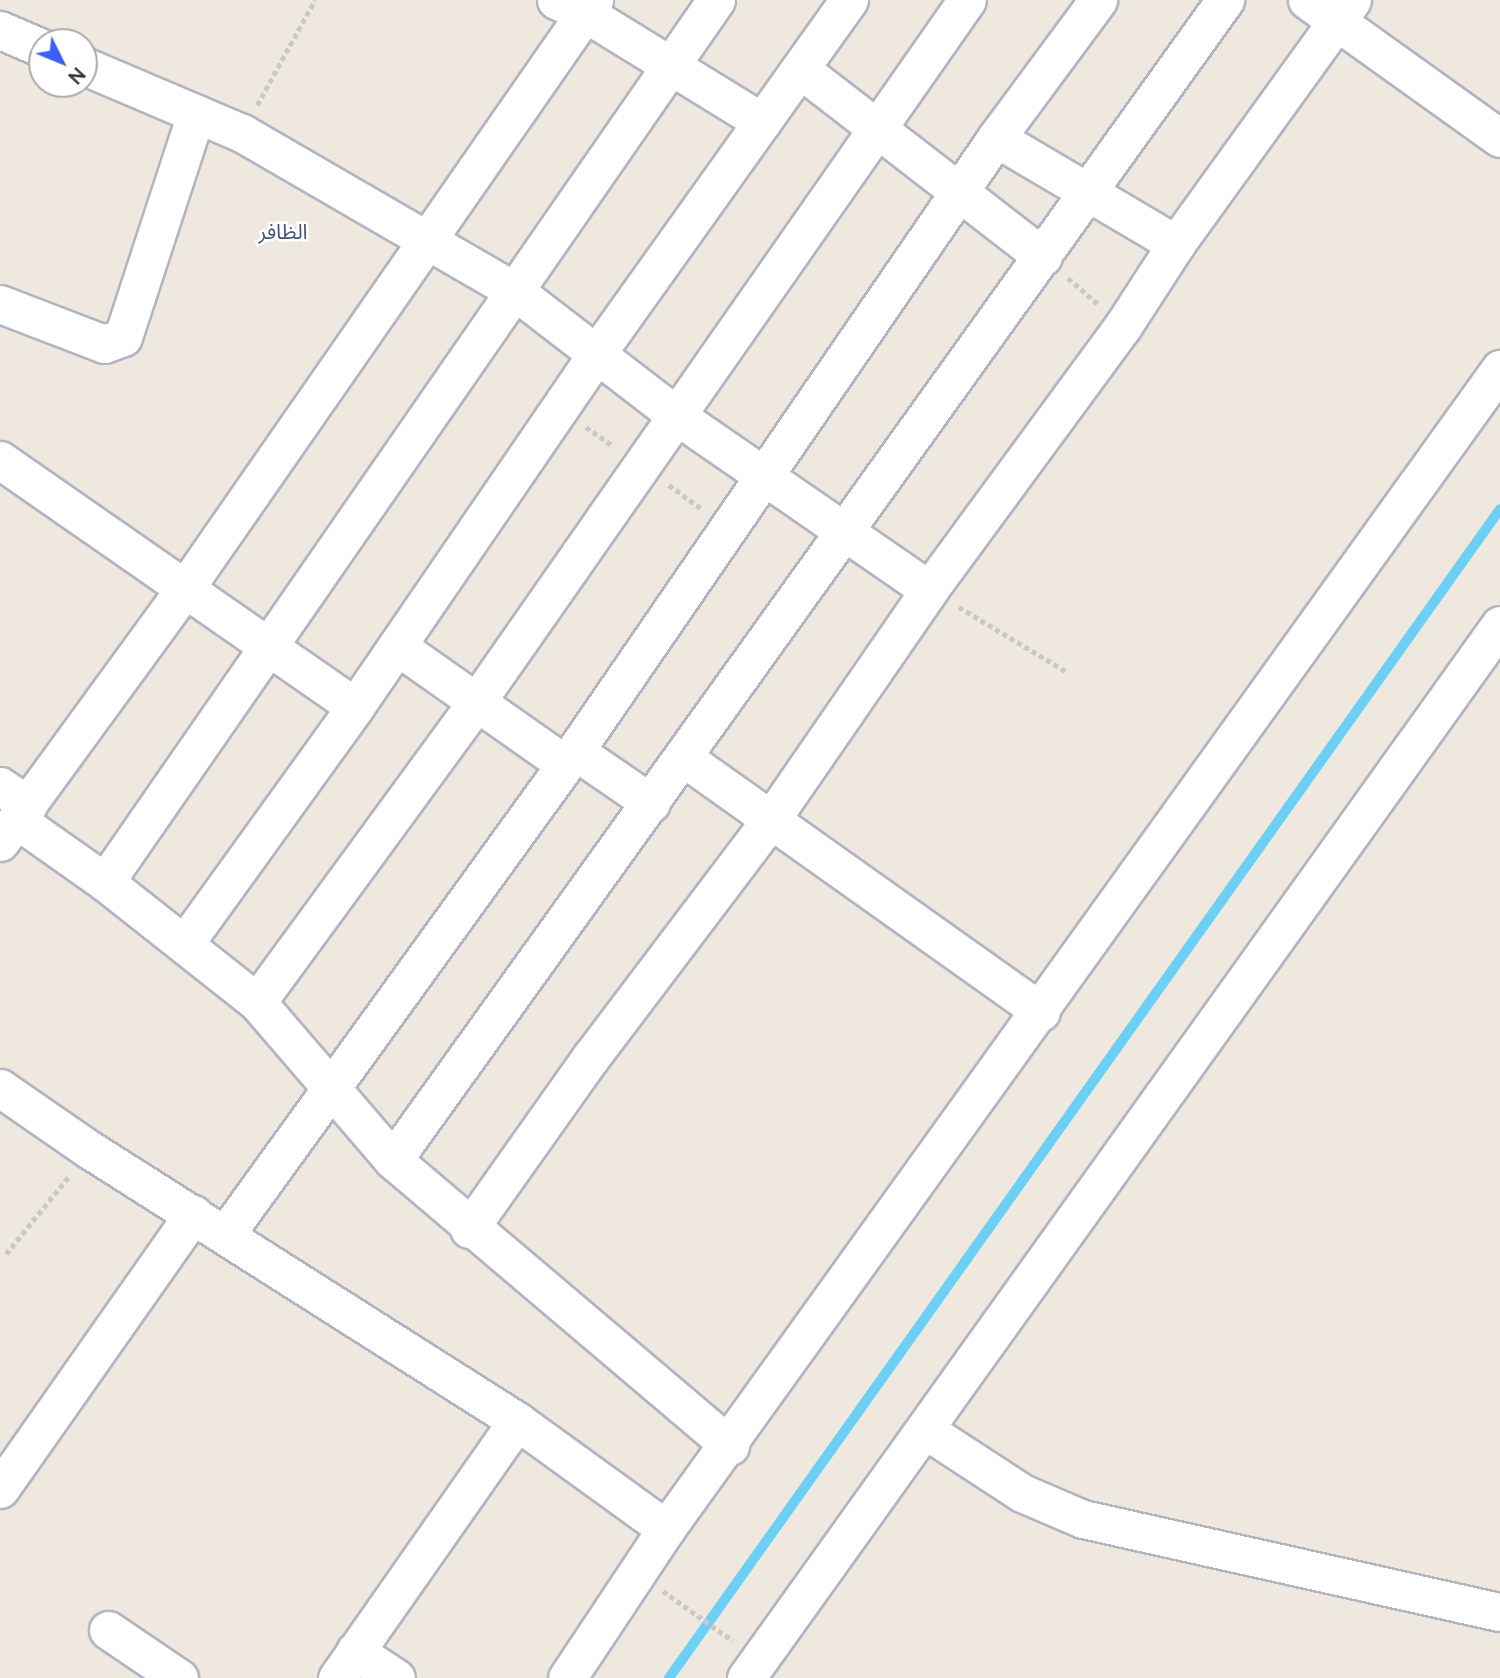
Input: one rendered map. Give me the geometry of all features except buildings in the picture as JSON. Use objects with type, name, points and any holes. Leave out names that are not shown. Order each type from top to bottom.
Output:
[{"type":"street","points":[[105,882],[270,649],[392,463],[516,292],[716,0]]},
{"type":"street","points":[[184,943],[355,707],[597,354],[849,0]]},
{"type":"street","points":[[257,1002],[477,701],[875,127],[967,0]]},
{"type":"street","points":[[225,1235],[570,758],[765,478],[996,138],[1097,0]]},
{"type":"street","points":[[393,1160],[684,758],[1225,0]]},
{"type":"street","points":[[1307,0],[1345,11],[1500,138]]},
{"type":"street","points":[[730,1446],[469,1229],[393,1160],[257,1002],[105,882],[11,813],[186,587],[426,240],[578,4],[762,122]]},
{"type":"street","points":[[469,1229],[590,1057],[772,818],[929,590],[1123,327],[1177,244],[1345,11]]},
{"type":"street","points":[[0,30],[28,42]]},
{"type":"street","points":[[800,69],[1043,257]]},
{"type":"street","points":[[98,72],[242,133],[516,292],[677,416],[929,590]]},
{"type":"street","points":[[0,304],[104,344],[123,337],[196,114]]},
{"type":"street","points":[[996,138],[1088,189],[1177,244]]},
{"type":"street","points":[[567,1678],[666,1529],[730,1446],[1500,369]]},
{"type":"street","points":[[0,460],[355,707]]},
{"type":"street","points":[[746,1678],[927,1431],[1500,625]]},
{"type":"street","points":[[397,646],[477,701],[570,758],[651,803]]},
{"type":"street","points":[[684,758],[772,818],[1041,1012]]},
{"type":"street","points":[[0,1088],[90,1150],[517,1421],[666,1529]]},
{"type":"street","points":[[0,1489],[193,1214]]},
{"type":"street","points":[[396,1678],[346,1665],[517,1421]]},
{"type":"street","points":[[927,1431],[1022,1493],[1083,1519],[1500,1612]]},
{"type":"street","points":[[108,1630],[179,1678]]},
{"type":"path","points":[[242,133],[315,0]]},
{"type":"path","points":[[1043,257],[1123,327]]},
{"type":"path","points":[[929,590],[1067,671]]},
{"type":"path","points":[[6,1254],[90,1150]]},
{"type":"path","points":[[654,1584],[712,1626]]},
{"type":"waterway","points":[[669,1678],[1500,509]]},
{"type":"district","name":"الظافر","points":[[283,231]]}]
